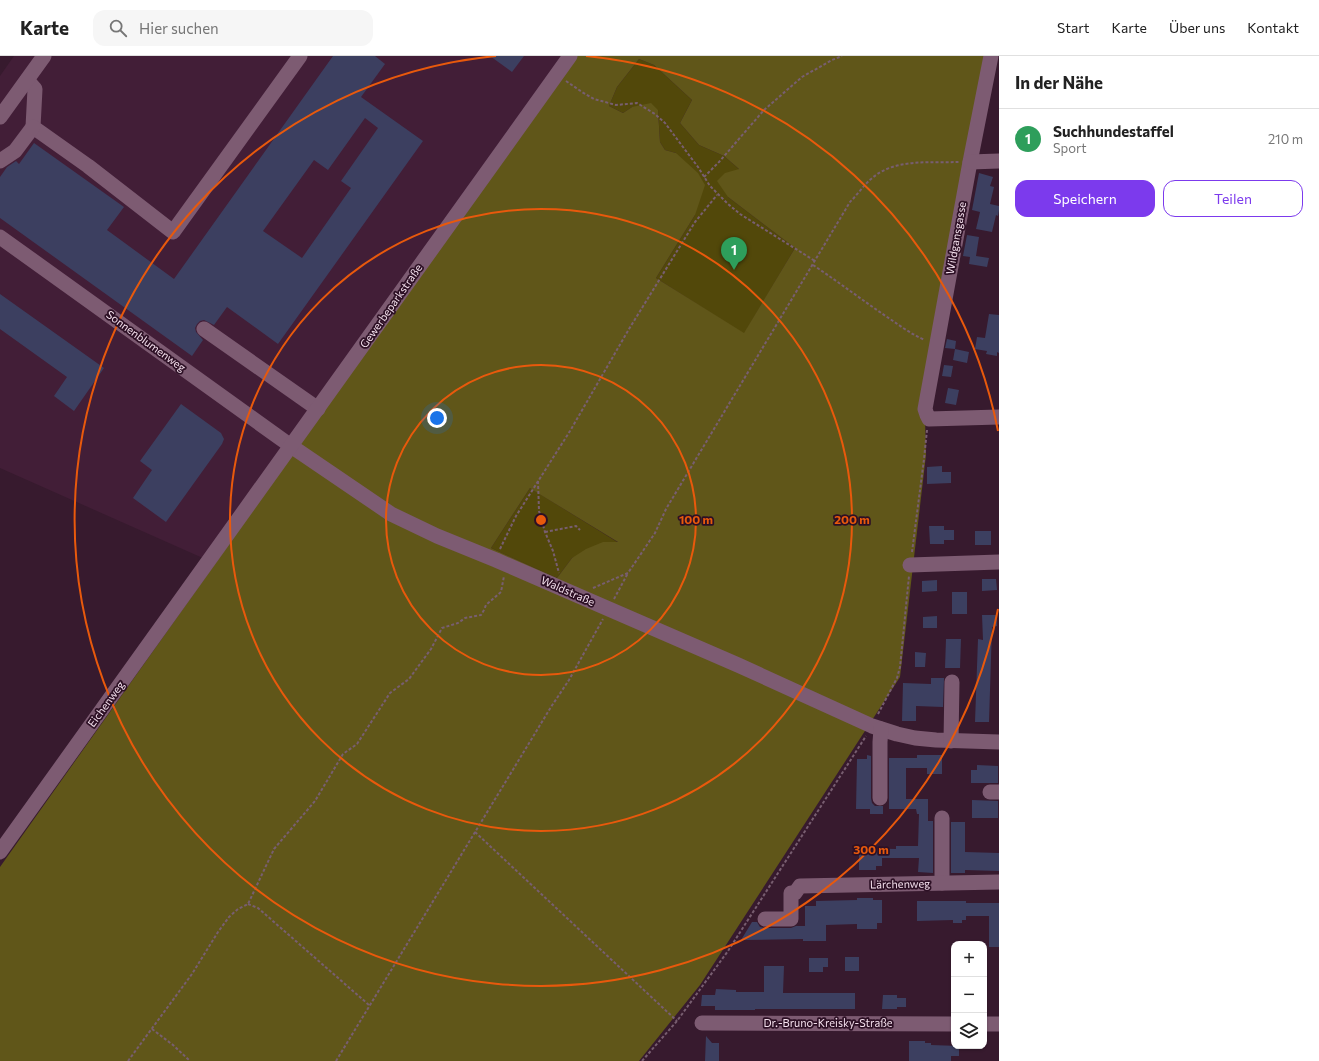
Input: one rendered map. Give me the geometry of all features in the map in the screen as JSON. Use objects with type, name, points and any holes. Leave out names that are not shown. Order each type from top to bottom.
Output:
[{"type":"street","points":[[0,118],[44,56]]},
{"type":"street","points":[[33,127],[88,166],[174,232],[300,56]]},
{"type":"street","name":"Gewerbeparkstraße","points":[[212,556],[570,56]]},
{"type":"street","name":"Wildgansgasse","points":[[929,419],[925,409],[991,56]]},
{"type":"street","points":[[0,160],[15,151],[33,127],[35,89],[27,80]]},
{"type":"street","points":[[970,162],[999,161]]},
{"type":"street","name":"Sonnenblumenweg","points":[[0,237],[291,446]]},
{"type":"street","points":[[204,329],[318,409]]},
{"type":"street","points":[[929,419],[999,417]]},
{"type":"street","name":"Waldstraße","points":[[291,446],[391,514],[437,536],[501,562],[738,665],[854,719],[877,728],[915,738],[951,741],[999,742]]},
{"type":"street","name":"Eichenweg","points":[[0,852],[212,556]]},
{"type":"street","points":[[910,565],[999,562]]},
{"type":"street","points":[[951,741],[952,682]]},
{"type":"street","points":[[877,728],[880,742],[880,798]]},
{"type":"street","points":[[942,818],[942,883]]},
{"type":"street","name":"Lärchenweg","points":[[764,918],[791,918],[791,893],[795,893],[800,886],[999,882]]},
{"type":"street","name":"Dr.-Bruno-Kreisky-Straße","points":[[702,1023],[951,1024]]},
{"type":"street","points":[[987,1024],[999,1024]]},
{"type":"path","points":[[704,177],[764,110],[802,78],[832,60],[842,56]]},
{"type":"path","points":[[558,74],[571,85],[594,99],[616,105],[637,103],[646,108],[665,123],[717,195],[740,214],[815,261]]},
{"type":"path","points":[[336,1061],[551,707],[569,680],[628,573],[655,533],[666,509],[850,202],[872,178],[888,168],[907,163],[970,162]]},
{"type":"path","points":[[128,1061],[192,974],[229,917],[238,909],[248,904],[274,849],[315,801],[343,754],[357,744],[390,693],[409,679],[431,649],[442,628],[458,623],[465,618],[481,615],[486,605],[501,592],[501,562],[516,516],[570,431],[621,342],[695,222],[717,195]]},
{"type":"path","points":[[813,265],[909,332],[937,345]]},
{"type":"path","points":[[642,1061],[677,1021],[728,951],[857,752],[877,728],[900,667],[910,565],[929,419]]},
{"type":"path","points":[[538,481],[539,512],[553,551],[560,578],[560,588]]},
{"type":"path","points":[[545,532],[576,526],[580,530]]},
{"type":"path","points":[[576,595],[628,573]]},
{"type":"path","points":[[475,832],[677,1021]]},
{"type":"path","points":[[248,904],[258,908],[370,1005]]},
{"type":"path","points":[[152,1029],[173,1045],[190,1061]]},
{"type":"shaded area","points":[[14,56],[575,56],[214,563],[0,468],[0,76]]},
{"type":"shaded area","points":[[575,56],[995,56],[925,418],[926,455],[900,677],[700,985],[639,1061],[0,1061],[0,867]],"holes":[[[639,59],[654,65],[692,100],[680,123],[699,145],[724,156],[739,169],[725,173],[717,181],[728,197],[795,248],[744,333],[656,278],[695,215],[705,185],[698,173],[676,153],[665,150],[660,142],[658,110],[651,103],[632,107],[623,113],[609,106],[617,87]],[[530,488],[536,492],[618,542],[603,542],[586,549],[572,558],[557,578],[491,548]]]},
{"type":"shaded area","points":[[639,59],[654,65],[692,100],[680,123],[699,145],[724,156],[739,169],[728,197],[795,248],[744,334],[656,278],[695,215],[676,153],[665,150],[660,142],[658,110],[632,107],[623,113],[609,106],[617,87]]},
{"type":"shaded area","points":[[530,488],[619,543],[572,558],[557,578],[491,548]]},
{"type":"building","points":[[333,56],[375,56],[385,64],[361,97],[423,141],[278,344],[227,307],[214,325],[204,320],[197,324],[195,328],[196,332],[203,340],[192,356],[0,218],[0,177],[7,167],[16,161],[19,164],[34,143],[124,207],[107,230],[174,279]],"holes":[[[365,118],[378,128],[341,181],[351,188],[302,258],[263,231],[314,160],[328,170]]]},
{"type":"building","points":[[490,56],[524,56],[512,72]]},
{"type":"building","points":[[979,173],[993,177],[990,186],[994,187],[990,204],[999,206],[999,210],[998,216],[996,215],[992,232],[976,229],[980,212],[972,210]]},
{"type":"building","points":[[967,235],[979,237],[976,256],[989,258],[987,267],[969,264],[970,257],[963,256]]},
{"type":"building","points":[[0,294],[104,368],[74,411],[54,396],[67,377],[0,329]]},
{"type":"building","points":[[989,314],[999,315],[999,353],[997,352],[997,356],[986,354],[987,351],[975,349],[977,337],[985,338]]},
{"type":"building","points":[[947,339],[956,341],[955,349],[945,348]]},
{"type":"building","points":[[955,349],[969,352],[967,363],[953,360]]},
{"type":"building","points":[[944,365],[953,366],[951,377],[942,376]]},
{"type":"building","points":[[948,388],[959,390],[956,405],[945,403]]},
{"type":"building","points":[[181,404],[221,433],[224,439],[222,444],[166,522],[133,498],[152,470],[140,461]]},
{"type":"building","points":[[942,466],[942,472],[951,472],[951,483],[927,484],[927,467]]},
{"type":"building","points":[[929,526],[944,526],[944,530],[954,530],[954,540],[944,540],[944,544],[930,544]]},
{"type":"building","points":[[975,531],[991,531],[991,545],[975,545]]},
{"type":"building","points":[[982,579],[996,579],[997,590],[982,591]]},
{"type":"building","points":[[937,580],[937,591],[922,592],[922,581]]},
{"type":"building","points":[[952,592],[967,592],[967,614],[952,614]]},
{"type":"building","points":[[982,615],[997,615],[997,626],[992,627],[989,722],[975,722],[978,639],[983,640]]},
{"type":"building","points":[[937,616],[937,628],[923,628],[923,617]]},
{"type":"building","points":[[946,639],[961,639],[960,668],[945,668]]},
{"type":"building","points":[[915,652],[926,653],[925,667],[915,667]]},
{"type":"building","points":[[931,678],[944,678],[943,707],[916,706],[916,721],[902,721],[903,683],[931,684]]},
{"type":"building","points":[[867,755],[871,756],[872,803],[875,806],[883,806],[883,814],[870,814],[870,809],[856,809],[857,759],[867,759]]},
{"type":"building","points":[[917,755],[942,755],[942,774],[927,774],[927,768],[906,768],[906,799],[928,799],[928,821],[933,821],[933,873],[918,872],[919,858],[882,858],[882,866],[876,866],[876,870],[859,870],[859,848],[896,849],[896,846],[918,846],[919,814],[917,814],[916,809],[889,809],[889,758],[917,758]]},
{"type":"building","points":[[977,765],[998,766],[998,783],[971,783],[971,770],[977,770]]},
{"type":"building","points":[[972,800],[998,801],[998,818],[972,818]]},
{"type":"building","points":[[951,822],[965,822],[965,852],[999,853],[999,871],[965,870],[965,873],[951,873]]},
{"type":"building","points":[[857,898],[873,898],[873,900],[882,900],[882,923],[877,923],[877,929],[857,929],[857,924],[826,925],[826,941],[803,941],[803,939],[741,940],[752,922],[757,922],[760,927],[765,928],[791,928],[796,926],[805,926],[805,906],[816,906],[816,901],[857,900]]},
{"type":"building","points":[[917,901],[999,903],[999,947],[989,947],[989,916],[966,916],[966,920],[962,920],[962,923],[953,923],[953,920],[917,921]]},
{"type":"building","points":[[845,957],[859,957],[859,971],[845,971]]},
{"type":"building","points":[[809,958],[828,958],[828,967],[823,967],[823,972],[809,972]]},
{"type":"building","points":[[764,966],[784,966],[783,993],[855,993],[855,1009],[715,1010],[715,1006],[701,1006],[702,995],[715,995],[716,989],[736,990],[736,992],[764,992]]},
{"type":"building","points":[[883,995],[897,995],[897,998],[906,998],[906,1007],[897,1007],[897,1009],[882,1009]]},
{"type":"building","points":[[706,1036],[712,1043],[719,1043],[719,1061],[705,1061]]},
{"type":"building","points":[[909,1041],[925,1041],[925,1043],[931,1043],[931,1045],[951,1046],[951,1049],[959,1049],[959,1056],[951,1056],[951,1061],[909,1061]]},
{"type":"place","name":"Suchhundestaffel","points":[[734,270]]}]
